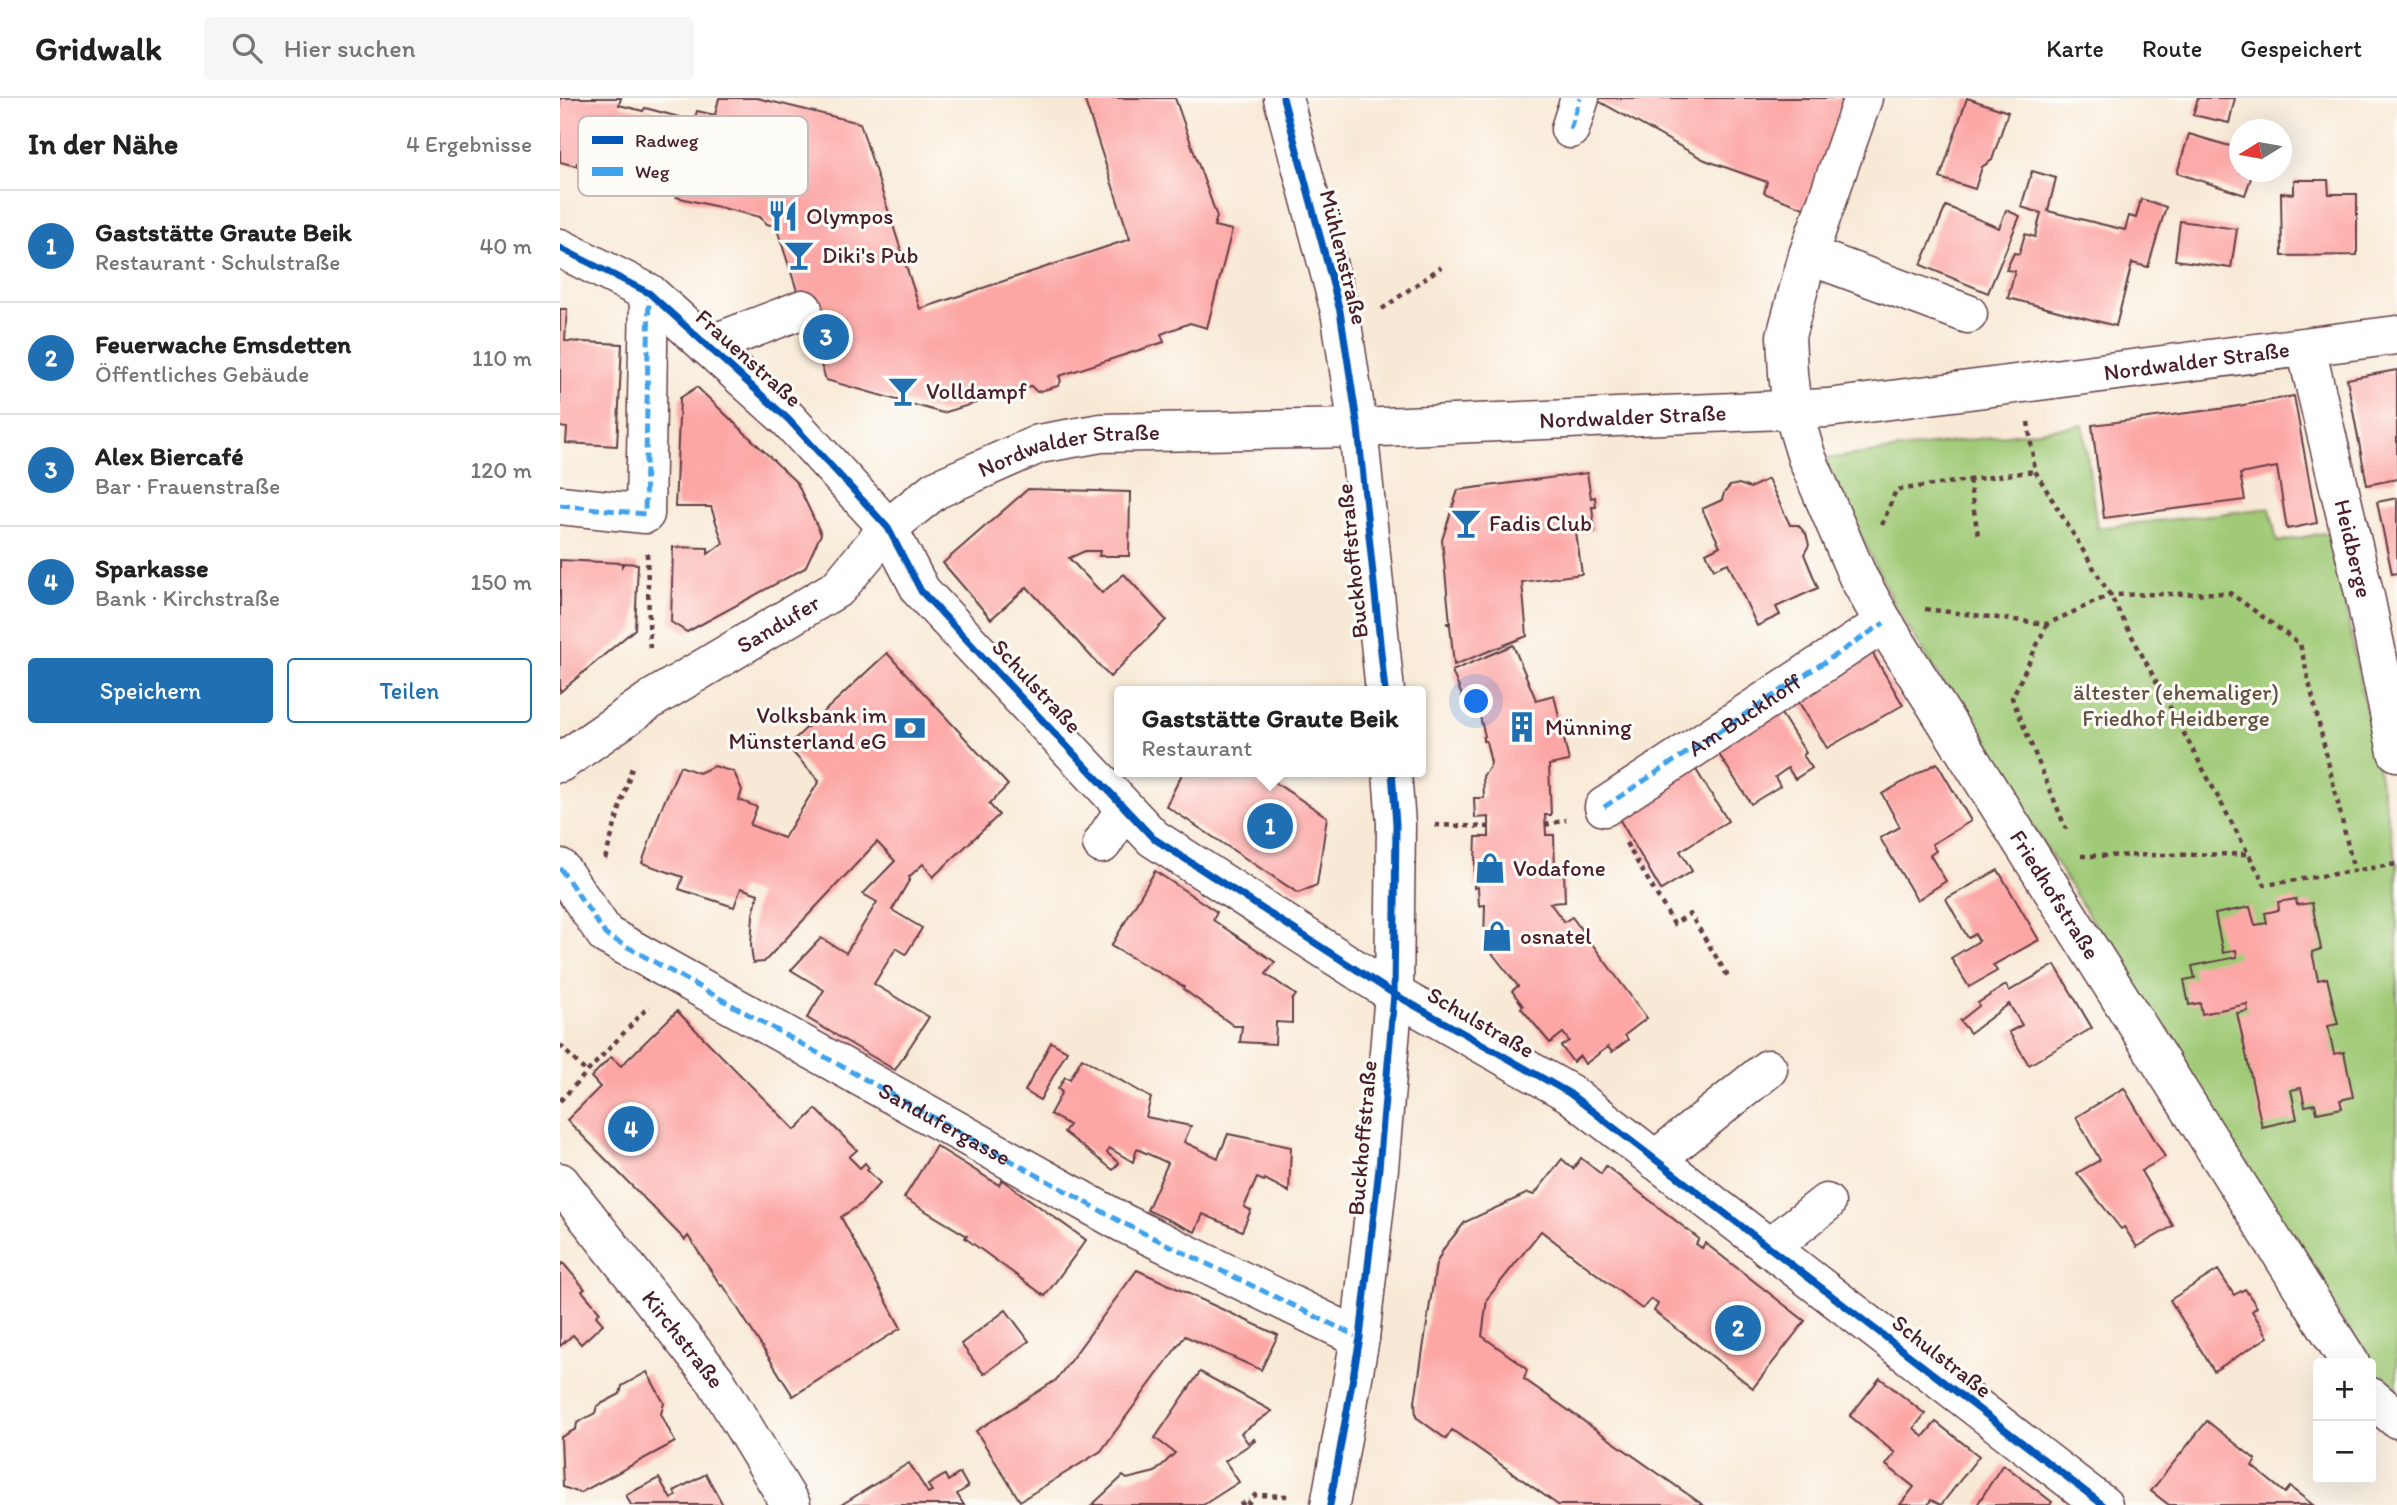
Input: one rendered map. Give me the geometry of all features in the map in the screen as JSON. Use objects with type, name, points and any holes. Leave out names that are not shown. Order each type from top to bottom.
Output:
[{"type":"street","name":"Mühlenstraße","points":[[1283,98],[1340,311],[1358,428]]},
{"type":"street","name":"Friedhofstraße","points":[[1863,98],[1808,255],[1786,336],[1792,409],[1807,458],[1858,577],[1898,615],[2347,1358]]},
{"type":"street","name":"Frauenstraße","points":[[560,248],[649,293],[788,419],[888,528]]},
{"type":"street","points":[[1808,255],[1968,314]]},
{"type":"street","points":[[560,505],[645,514],[649,293]]},
{"type":"street","points":[[707,346],[803,309]]},
{"type":"street","name":"Nordwalder Straße","points":[[888,528],[935,490],[1038,444],[1101,433],[1358,428],[1871,404],[2397,335]]},
{"type":"street","name":"Heidberge","points":[[2306,348],[2381,600],[2397,752]]},
{"type":"street","name":"Buckhoffstraße","points":[[1358,428],[1384,686]]},
{"type":"street","name":"Sandufer","points":[[560,763],[652,699],[838,589],[888,528]]},
{"type":"street","name":"Schulstraße","points":[[888,528],[921,591],[1153,838],[1394,994],[1569,1093],[2104,1505]]},
{"type":"street","name":"Am Buckhoff","points":[[1604,807],[1898,615]]},
{"type":"street","name":"Buckhoffstraße","points":[[1330,1505],[1360,1338],[1379,1168],[1394,994],[1396,824],[1392,777]]},
{"type":"street","points":[[1102,844],[1125,809]]},
{"type":"street","name":"Sandufergasse","points":[[560,868],[606,934],[1122,1223],[1360,1338]]},
{"type":"street","points":[[1656,1160],[1768,1069]]},
{"type":"street","name":"Kirchstraße","points":[[560,1182],[716,1381],[791,1505]]},
{"type":"street","points":[[1769,1248],[1826,1203]]},
{"type":"street","points":[[2376,1402],[2397,1419]]},
{"type":"path","points":[[1344,336],[1441,267]]},
{"type":"path","points":[[2023,384],[2035,471],[2110,594],[2265,885],[2397,864]]},
{"type":"path","points":[[1858,577],[1896,490],[2035,471]]},
{"type":"path","points":[[1969,480],[1978,535]]},
{"type":"path","points":[[590,911],[652,699],[645,514]]},
{"type":"path","points":[[1898,615],[2047,624],[2110,594],[2230,593],[2300,644],[2354,871]]},
{"type":"path","points":[[2047,624],[2012,698],[2067,832]]},
{"type":"path","points":[[1604,807],[1674,924],[1690,914],[1729,978]]},
{"type":"path","points":[[1396,824],[1489,827]]},
{"type":"path","points":[[2077,856],[2249,854]]},
{"type":"path","points":[[560,1101],[649,1006]]},
{"type":"path","points":[[560,1045],[586,1072]]},
{"type":"path","points":[[1240,1505],[1255,1496]]},
{"type":"green space","name":"ältester (ehemaliger) Friedhof Heidberge","points":[[2083,425],[2097,528],[2270,508],[2277,542],[2330,532],[2397,863],[2397,1397],[2384,1387],[2376,1374],[2376,1358],[2366,1358],[1895,606],[1824,459]]},
{"type":"building","points":[[560,98],[621,98],[619,105],[675,116],[578,116],[578,163],[576,166],[560,162]]},
{"type":"building","points":[[719,98],[757,98],[860,123],[920,309],[1130,239],[1084,98],[1175,98],[1217,217],[1214,226],[1232,230],[1207,328],[1190,323],[1161,334],[1164,342],[1059,376],[1061,381],[1058,386],[1037,392],[1031,386],[943,413],[826,380],[776,226],[767,224],[760,217],[676,197],[808,196],[808,116],[696,116],[697,111],[715,115]]},
{"type":"building","points":[[1593,98],[1844,98],[1806,209],[1764,193],[1767,182],[1705,160]]},
{"type":"building","points":[[1967,98],[2008,112],[1992,160],[1982,167],[1975,189],[1940,178]]},
{"type":"building","points":[[2198,98],[2235,98],[2229,123],[2193,115]]},
{"type":"building","points":[[2189,134],[2229,146],[2229,182],[2250,182],[2245,195],[2177,173]]},
{"type":"building","points":[[2032,171],[2056,178],[2048,211],[2125,230],[2129,216],[2136,218],[2141,199],[2166,207],[2148,267],[2132,263],[2116,326],[2008,298],[2015,271],[2006,270],[2014,253],[2019,254],[2025,234],[2035,237],[2041,213],[2021,207]]},
{"type":"building","points":[[2294,180],[2328,180],[2329,194],[2357,194],[2357,255],[2282,256],[2281,193],[2294,194]]},
{"type":"building","points":[[1946,206],[1999,228],[2006,210],[2020,216],[1988,293],[1921,265]]},
{"type":"building","points":[[2180,221],[2237,229],[2231,268],[2175,260]]},
{"type":"building","points":[[560,309],[567,309],[565,341],[622,344],[617,446],[566,443],[567,428],[560,427]]},
{"type":"building","points":[[2397,370],[2397,479],[2367,485],[2347,379]]},
{"type":"building","points":[[697,387],[797,483],[821,534],[805,568],[687,632],[671,622],[673,547],[708,548],[708,554],[723,543],[711,507],[675,507],[680,398]]},
{"type":"building","points":[[2294,396],[2317,523],[2287,529],[2277,467],[2240,474],[2245,500],[2104,518],[2092,425],[2227,408]]},
{"type":"building","points":[[1587,473],[1591,498],[1595,497],[1596,507],[1592,507],[1595,531],[1576,533],[1582,574],[1522,582],[1527,636],[1454,665],[1450,625],[1446,623],[1450,623],[1442,540],[1458,490]]},
{"type":"building","points":[[1768,479],[1790,525],[1798,525],[1806,534],[1809,545],[1804,554],[1818,588],[1776,607],[1780,615],[1757,626],[1728,563],[1714,569],[1706,553],[1720,546],[1702,509],[1722,500],[1730,486],[1739,484],[1750,488]]},
{"type":"building","points":[[1028,489],[1130,492],[1129,556],[1099,556],[1100,551],[1085,551],[1069,558],[1102,593],[1124,574],[1166,620],[1110,677],[1027,587],[991,619],[943,563]]},
{"type":"building","points":[[2397,498],[2397,573],[2392,574],[2377,502]]},
{"type":"building","points":[[560,560],[622,563],[622,566],[624,563],[638,564],[635,629],[560,692]]},
{"type":"building","points":[[1513,645],[1536,700],[1554,695],[1569,761],[1549,765],[1551,815],[1545,815],[1546,835],[1554,835],[1555,871],[1564,871],[1565,902],[1550,903],[1564,922],[1572,917],[1647,1018],[1625,1035],[1628,1040],[1612,1052],[1608,1047],[1585,1064],[1580,1056],[1573,1062],[1561,1046],[1569,1041],[1563,1033],[1550,1043],[1521,1008],[1523,1006],[1512,991],[1518,986],[1484,943],[1485,905],[1479,906],[1478,887],[1474,888],[1476,837],[1489,837],[1489,817],[1475,818],[1474,798],[1484,798],[1483,776],[1491,763],[1486,741],[1483,741],[1485,736],[1480,717],[1467,708],[1452,671]]},
{"type":"building","points":[[1870,649],[1903,705],[1827,748],[1797,699]]},
{"type":"building","points":[[887,653],[1008,785],[989,804],[999,815],[933,877],[923,864],[909,877],[892,910],[922,928],[906,954],[896,948],[874,984],[929,1017],[895,1070],[807,1018],[824,990],[791,970],[821,938],[846,953],[877,902],[863,894],[895,861],[877,842],[764,962],[753,963],[753,915],[758,894],[741,888],[734,907],[679,889],[683,877],[642,863],[680,766],[699,773],[714,766],[734,772],[742,790],[739,800],[757,807],[750,825],[784,838],[819,781],[787,746]]},
{"type":"building","points":[[1778,709],[1806,753],[1803,755],[1812,768],[1795,779],[1788,768],[1775,777],[1780,786],[1751,804],[1715,748]]},
{"type":"building","points":[[1937,763],[1971,821],[1932,844],[1936,851],[1930,855],[1946,881],[1917,900],[1880,838],[1900,827],[1882,794]]},
{"type":"building","points":[[1693,765],[1728,821],[1680,851],[1692,871],[1661,890],[1614,810]]},
{"type":"building","points":[[1180,777],[1267,777],[1327,817],[1317,885],[1298,893],[1166,806]]},
{"type":"building","points":[[1998,870],[2039,940],[1993,965],[1997,971],[1969,987],[1951,958],[1979,941],[1975,934],[1968,938],[1946,899]]},
{"type":"building","points":[[1155,871],[1217,912],[1213,920],[1275,962],[1266,974],[1296,995],[1292,1000],[1292,1023],[1276,1022],[1275,1044],[1240,1042],[1242,1026],[1234,1026],[1183,989],[1184,987],[1111,946]]},
{"type":"building","points":[[2296,899],[2297,905],[2312,903],[2321,949],[2312,952],[2318,980],[2327,978],[2338,1024],[2328,1026],[2334,1054],[2344,1052],[2353,1097],[2340,1100],[2342,1108],[2317,1113],[2315,1104],[2305,1106],[2301,1088],[2291,1090],[2297,1119],[2262,1127],[2237,1013],[2248,1011],[2247,1004],[2202,1014],[2200,1003],[2189,1005],[2184,980],[2195,978],[2192,966],[2237,957],[2236,950],[2223,953],[2215,914],[2250,907],[2255,925],[2267,923],[2265,913],[2279,910],[2278,902]]},
{"type":"building","points":[[2055,965],[2092,1028],[2029,1065],[2009,1032],[2022,1025],[2009,1004],[1970,1033],[1960,1021],[1979,1006],[1978,1003],[2006,985],[2009,991]]},
{"type":"building","points":[[677,1011],[795,1130],[816,1109],[857,1150],[849,1157],[860,1168],[865,1163],[869,1168],[867,1170],[880,1183],[861,1204],[841,1217],[901,1328],[793,1396],[723,1285],[721,1286],[688,1236],[685,1240],[567,1120],[600,1087],[591,1077],[611,1057],[621,1066]]},
{"type":"building","points":[[1051,1042],[1067,1051],[1040,1100],[1025,1091]]},
{"type":"building","points":[[1082,1058],[1151,1098],[1146,1117],[1191,1126],[1184,1142],[1218,1158],[1228,1134],[1291,1147],[1289,1192],[1265,1179],[1264,1181],[1257,1178],[1244,1207],[1251,1210],[1242,1231],[1203,1214],[1195,1232],[1147,1210],[1168,1163],[1137,1149],[1133,1162],[1109,1148],[1107,1153],[1119,1163],[1113,1170],[1064,1132],[1069,1125],[1050,1114],[1062,1092],[1058,1089],[1065,1077],[1070,1079]]},
{"type":"building","points":[[2124,1088],[2165,1157],[2141,1171],[2173,1226],[2137,1247],[2124,1227],[2121,1229],[2077,1173],[2100,1160],[2076,1117]]},
{"type":"building","points":[[936,1146],[999,1185],[1002,1180],[1086,1240],[1045,1296],[965,1238],[967,1236],[904,1198]]},
{"type":"building","points":[[1581,1158],[1601,1174],[1606,1166],[1699,1239],[1696,1244],[1702,1248],[1705,1243],[1805,1321],[1753,1388],[1654,1311],[1658,1304],[1651,1299],[1642,1309],[1541,1231],[1487,1299],[1482,1336],[1527,1370],[1524,1379],[1703,1505],[1558,1505],[1452,1430],[1446,1439],[1416,1417],[1415,1402],[1436,1264],[1444,1248],[1465,1222],[1528,1193],[1534,1195],[1562,1159],[1573,1169]]},
{"type":"building","points":[[563,1263],[585,1289],[582,1291],[600,1312],[596,1316],[603,1324],[581,1344],[573,1335],[560,1346],[560,1266]]},
{"type":"building","points":[[1137,1270],[1278,1335],[1261,1370],[1185,1336],[1101,1451],[1020,1501],[976,1431],[1056,1380]]},
{"type":"building","points":[[2218,1270],[2234,1295],[2245,1289],[2257,1307],[2252,1311],[2268,1337],[2214,1371],[2170,1300]]},
{"type":"building","points":[[1006,1310],[1029,1341],[984,1374],[961,1344]]},
{"type":"building","points":[[647,1372],[664,1403],[661,1414],[675,1442],[580,1493],[563,1487],[561,1437],[576,1429],[577,1423],[595,1413],[597,1406],[620,1394],[622,1386]]},
{"type":"building","points":[[1200,1372],[1272,1411],[1241,1433],[1248,1443],[1254,1439],[1255,1441],[1225,1461],[1239,1482],[1203,1505],[1092,1505],[1123,1476],[1127,1479],[1155,1472],[1175,1453],[1155,1438]]},
{"type":"building","points":[[1880,1378],[1925,1414],[1914,1428],[1923,1437],[1936,1422],[1979,1456],[1941,1505],[1931,1500],[1928,1505],[1900,1505],[1914,1487],[1886,1465],[1895,1453],[1850,1416]]},
{"type":"building","points":[[2207,1421],[2256,1460],[2252,1466],[2285,1493],[2290,1487],[2313,1505],[2169,1505],[2151,1491]]},
{"type":"building","points":[[909,1463],[928,1493],[932,1491],[928,1485],[945,1475],[948,1481],[960,1473],[968,1487],[957,1494],[964,1505],[841,1505]]},
{"type":"building","points":[[2003,1464],[2052,1502],[2050,1505],[1977,1505]]},
{"type":"building","points":[[706,1474],[723,1505],[631,1505],[626,1495],[659,1478],[671,1499],[676,1496],[674,1491]]},
{"type":"marked path","points":[[1570,129],[1580,98]]},
{"type":"marked path","points":[[560,505],[645,514],[649,293]]},
{"type":"marked path","points":[[1604,807],[1884,623]]},
{"type":"marked path","points":[[560,868],[606,935],[1123,1223],[1360,1338]]},
{"type":"cycle path","points":[[1283,98],[1340,311],[1358,428],[1384,686]]},
{"type":"cycle path","points":[[560,248],[649,293],[788,419],[888,528],[921,591],[1153,838],[1394,994],[1569,1093],[2103,1505]]},
{"type":"cycle path","points":[[1330,1505],[1360,1338],[1379,1168],[1394,994],[1396,824],[1392,777]]},
{"type":"place","name":"Olympos","points":[[783,216]]},
{"type":"place","name":"Diki's Pub","points":[[799,255]]},
{"type":"place","name":"Alex Biercafé","points":[[826,337]]},
{"type":"place","name":"Volldampf","points":[[903,391]]},
{"type":"place","name":"Fadis Club","points":[[1466,523]]},
{"type":"place","name":"Münning","points":[[1522,727]]},
{"type":"place","name":"Volksbank im Münsterland eG","points":[[910,728]]},
{"type":"place","name":"Gaststätte Graute Beik","points":[[1270,826]]},
{"type":"place","name":"Vodafone","points":[[1490,868]]},
{"type":"place","name":"osnatel","points":[[1497,936]]},
{"type":"place","name":"Sparkasse","points":[[631,1129]]},
{"type":"place","name":"Feuerwache Emsdetten","points":[[1738,1328]]}]
